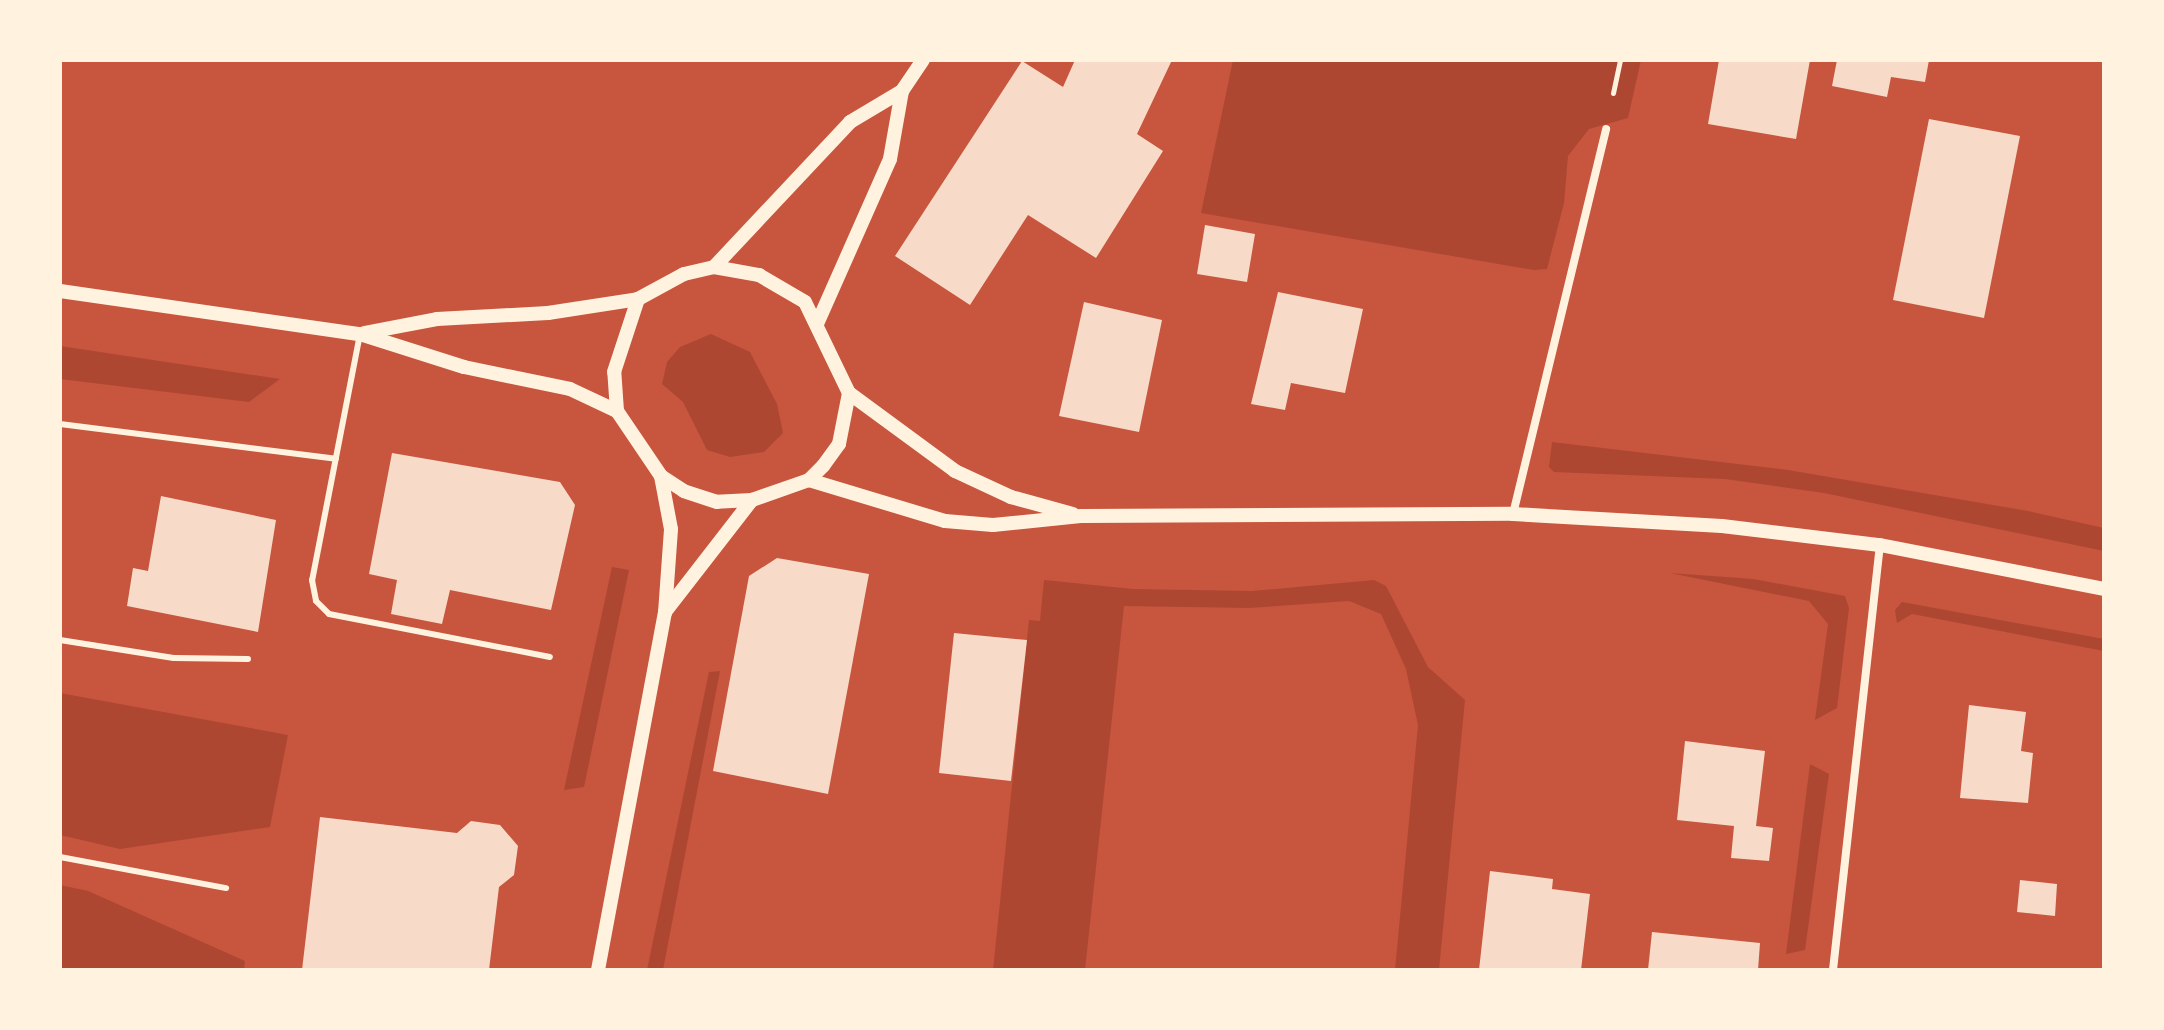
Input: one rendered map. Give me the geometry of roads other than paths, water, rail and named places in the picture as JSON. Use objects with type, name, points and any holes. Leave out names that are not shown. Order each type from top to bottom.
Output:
[{"type":"street","points":[[714,267],[840,131],[902,91],[923,60]]},
{"type":"street","points":[[817,324],[890,159],[902,91]]},
{"type":"street","points":[[1513,514],[1606,129]]},
{"type":"street","points":[[360,334],[437,319],[548,313],[638,299],[684,274],[714,267],[784,285],[805,302],[849,393],[955,471],[1011,497],[1081,516]]},
{"type":"street","points":[[60,291],[360,334],[464,367],[570,389],[617,411]]},
{"type":"street","points":[[638,299],[614,372],[617,411],[661,476],[684,491],[717,502],[752,500],[809,480],[839,444],[849,393]]},
{"type":"street","points":[[598,970],[665,613],[671,529],[661,476]]},
{"type":"street","points":[[809,480],[945,521],[993,525],[1081,516],[1513,514],[1722,526],[1880,545],[2104,589]]},
{"type":"street","points":[[665,613],[752,500]]},
{"type":"street","points":[[1833,970],[1880,545]]},
{"type":"lane","points":[[360,334],[312,580],[316,601],[329,614],[550,657]]},
{"type":"lane","points":[[60,424],[336,459]]},
{"type":"lane","points":[[60,640],[174,658],[248,659]]},
{"type":"lane","points":[[60,857],[226,888]]}]
